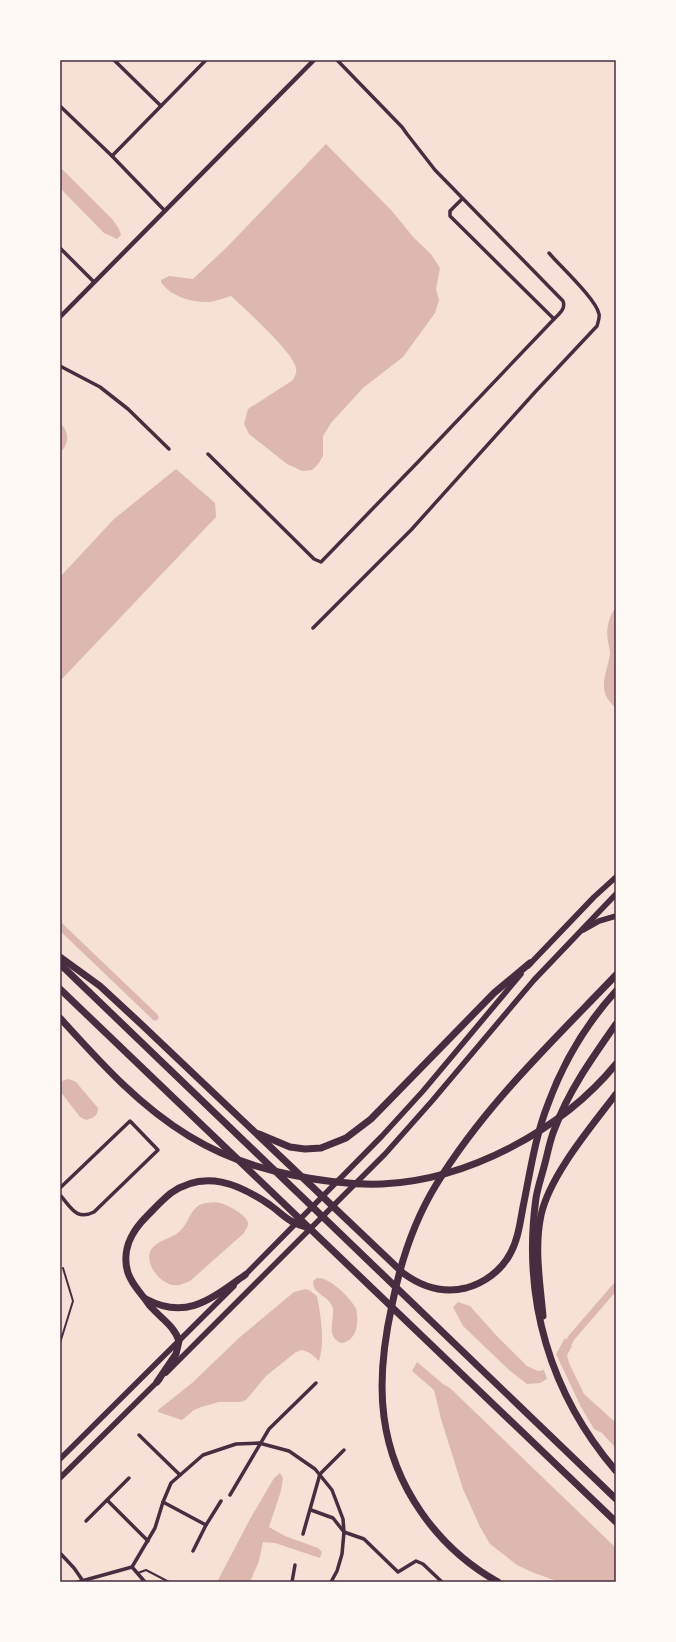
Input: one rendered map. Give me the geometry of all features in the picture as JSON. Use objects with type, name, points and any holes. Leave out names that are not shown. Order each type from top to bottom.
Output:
[{"type":"highway","points":[[60,957],[106,992],[393,1264],[410,1278],[425,1286],[443,1290],[460,1289],[478,1284],[493,1275],[500,1268],[514,1246],[535,1151],[548,1104],[572,1051],[592,1020],[616,991]]},
{"type":"highway","points":[[254,1131],[298,1149],[321,1148],[346,1138],[371,1118],[494,993],[530,963]]},
{"type":"highway","points":[[60,964],[616,1499]]},
{"type":"highway","points":[[498,1582],[466,1560],[446,1542],[421,1511],[402,1479],[391,1449],[384,1417],[382,1383],[386,1336],[393,1296],[404,1258],[418,1221],[435,1187],[458,1151],[514,1081],[616,975]]},
{"type":"highway","points":[[60,988],[616,1522]]},
{"type":"highway","points":[[60,1018],[109,1072],[148,1108],[189,1136],[242,1162],[268,1170],[322,1181],[354,1184],[383,1184],[418,1180],[452,1171],[506,1150],[544,1129],[565,1113],[587,1095],[616,1064]]},
{"type":"highway","points":[[616,1024],[582,1072],[554,1128],[536,1197],[532,1252],[534,1280],[540,1320],[560,1384],[575,1414],[601,1454],[616,1471]]},
{"type":"highway","points":[[545,1338],[538,1267],[541,1215],[548,1194],[559,1173],[616,1094]]},
{"type":"highway","points":[[157,1382],[176,1354],[179,1341],[173,1329],[134,1287],[128,1271],[126,1255],[128,1242],[136,1227],[166,1197],[185,1185],[196,1181],[208,1180],[222,1182],[238,1187],[256,1196],[291,1221],[312,1230]]},
{"type":"highway","points":[[145,1299],[166,1308],[186,1308],[213,1298],[245,1275]]},
{"type":"main road","points":[[60,1459],[328,1192],[409,1106],[530,963],[589,902],[616,877]]},
{"type":"main road","points":[[60,1478],[338,1202],[413,1123],[523,993],[616,894]]},
{"type":"main road","points":[[579,932],[599,921],[616,916]]},
{"type":"street","points":[[114,60],[161,106]]},
{"type":"street","points":[[112,156],[206,60]]},
{"type":"street","points":[[60,317],[314,60]]},
{"type":"street","points":[[208,454],[314,559],[321,562],[563,309],[563,301],[462,199],[435,170],[402,127],[337,60]]},
{"type":"street","points":[[60,106],[112,156],[165,211]]},
{"type":"street","points":[[462,199],[450,211],[450,216],[554,319]]},
{"type":"street","points":[[60,248],[94,282]]},
{"type":"street","points":[[313,628],[411,530],[536,391],[597,326],[600,315],[597,309],[584,291],[549,253]]},
{"type":"street","points":[[60,366],[100,387],[128,409],[169,449]]},
{"type":"street","points":[[60,1188],[130,1121],[158,1150],[94,1212],[87,1216],[76,1214],[60,1195]]},
{"type":"street","points":[[230,1494],[259,1443],[269,1429],[316,1383]]},
{"type":"street","points":[[139,1435],[180,1475]]},
{"type":"street","points":[[78,1582],[132,1567],[158,1521],[163,1502],[171,1483],[203,1454],[236,1444],[259,1443],[289,1451],[320,1474],[332,1490],[343,1519],[344,1532],[342,1554],[337,1571],[331,1582]]},
{"type":"street","points":[[304,1534],[320,1474],[344,1450]]},
{"type":"street","points":[[86,1521],[129,1478]]},
{"type":"street","points":[[107,1500],[148,1541]]},
{"type":"street","points":[[193,1551],[206,1525],[221,1501]]},
{"type":"street","points":[[163,1502],[206,1525]]},
{"type":"street","points":[[311,1510],[333,1518],[344,1532],[364,1539],[398,1572],[416,1561],[423,1564],[442,1582]]},
{"type":"street","points":[[60,1553],[74,1568],[83,1581]]},
{"type":"street","points":[[292,1582],[296,1565]]},
{"type":"street","points":[[132,1567],[145,1582]]},
{"type":"lane","points":[[60,1343],[73,1301],[63,1268]]},
{"type":"lane","points":[[137,1573],[146,1570],[169,1582]]},
{"type":"shaded area","points":[[326,144],[392,211],[414,238],[431,254],[440,268],[436,289],[439,300],[435,313],[403,357],[363,388],[331,423],[323,436],[323,456],[319,463],[312,470],[302,471],[287,464],[249,434],[244,424],[248,409],[293,380],[296,368],[287,352],[268,331],[231,296],[209,302],[189,300],[170,291],[165,287],[161,280],[169,276],[193,279],[227,247]]},
{"type":"shaded area","points":[[60,167],[113,220],[121,235],[117,239],[104,233],[60,188]]},
{"type":"shaded area","points":[[60,423],[67,434],[67,442],[60,453]]},
{"type":"shaded area","points":[[176,469],[215,503],[216,517],[60,681],[60,577],[114,519]]},
{"type":"shaded area","points":[[616,607],[616,708],[606,695],[604,682],[610,654],[607,637],[609,619]]},
{"type":"shaded area","points":[[69,1079],[76,1082],[98,1108],[96,1115],[86,1120],[80,1117],[60,1091],[60,1083]]},
{"type":"shaded area","points":[[215,1202],[233,1208],[242,1214],[248,1224],[244,1233],[190,1281],[177,1285],[172,1285],[165,1282],[157,1275],[151,1266],[149,1257],[152,1248],[160,1242],[177,1234],[185,1225],[195,1208],[204,1203]]},
{"type":"shaded area","points":[[317,1278],[328,1281],[339,1288],[356,1308],[357,1324],[356,1330],[351,1339],[341,1343],[334,1337],[332,1333],[332,1305],[318,1293],[313,1286],[313,1281]]},
{"type":"shaded area","points":[[305,1289],[317,1296],[322,1337],[319,1361],[310,1353],[302,1350],[296,1352],[266,1376],[246,1400],[240,1402],[219,1402],[201,1407],[194,1410],[182,1420],[158,1412],[158,1410],[192,1383],[240,1337],[294,1292]]},
{"type":"shaded area","points":[[458,1302],[470,1306],[527,1366],[538,1371],[544,1370],[547,1379],[540,1383],[527,1384],[509,1370],[463,1326],[453,1307]]},
{"type":"shaded area","points":[[565,1338],[572,1346],[567,1355],[569,1363],[584,1394],[616,1423],[616,1448],[602,1433],[594,1429],[581,1407],[556,1354]]},
{"type":"shaded area","points":[[417,1362],[450,1388],[616,1548],[616,1582],[562,1582],[551,1579],[517,1565],[490,1544],[480,1527],[463,1489],[441,1419],[434,1390],[412,1371]]},
{"type":"shaded area","points":[[280,1473],[283,1478],[281,1491],[269,1527],[285,1536],[318,1548],[322,1552],[320,1558],[275,1543],[263,1542],[259,1561],[250,1582],[217,1582],[250,1519],[274,1478]]},
{"type":"waterway","points":[[60,926],[155,1017]]},
{"type":"waterway","points":[[564,1350],[572,1337],[616,1286]]}]
